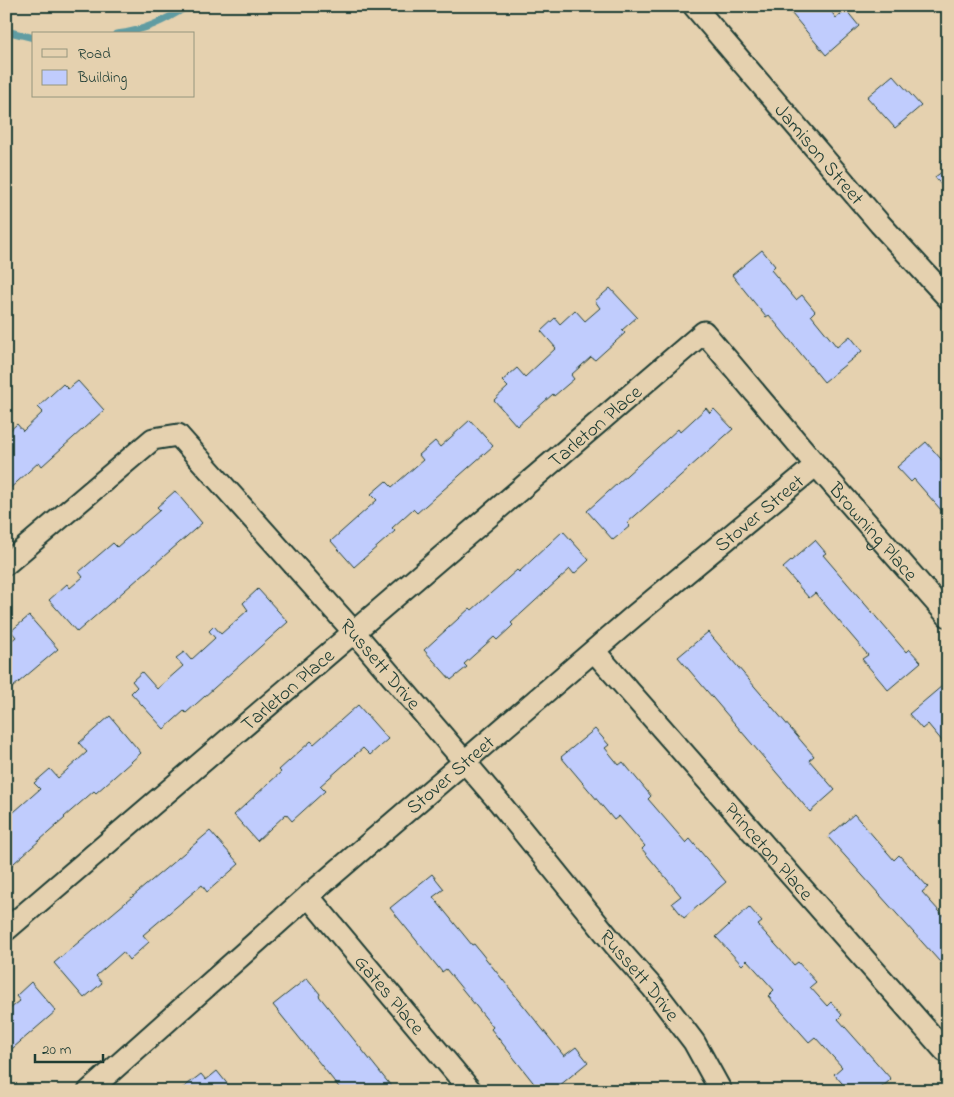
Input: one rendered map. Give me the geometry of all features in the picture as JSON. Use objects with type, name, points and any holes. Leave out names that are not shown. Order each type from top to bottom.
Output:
[{"type":"street","name":"Jamison Street","points":[[694,6],[880,224],[948,298]]},
{"type":"street","name":"Browning Place","points":[[704,332],[816,465],[948,616]]},
{"type":"street","name":"Tarleton Place","points":[[6,930],[704,332]]},
{"type":"street","name":"Russett Drive","points":[[6,564],[153,439],[178,435],[354,632],[466,762],[614,944],[652,987],[694,1042],[721,1091]]},
{"type":"street","name":"Stover Street","points":[[89,1091],[308,896],[594,651],[816,465]]},
{"type":"street","name":"Princeton Place","points":[[594,651],[945,1051]]},
{"type":"street","name":"Gates Place","points":[[308,896],[471,1091]]},
{"type":"street","name":"Russett Drive","points":[[709,1070],[733,1091]]},
{"type":"building","points":[[789,6],[827,6],[836,18],[846,10],[859,26],[826,55],[787,8]]},
{"type":"building","points":[[893,75],[921,106],[895,128],[867,97]]},
{"type":"building","points":[[948,156],[948,194],[935,177],[946,169],[940,162]]},
{"type":"building","points":[[762,250],[775,266],[771,270],[796,300],[802,295],[815,311],[811,315],[837,347],[850,336],[862,351],[824,382],[769,315],[766,317],[732,275]]},
{"type":"building","points":[[610,288],[637,317],[622,330],[625,333],[595,360],[591,357],[571,375],[574,379],[554,396],[553,394],[517,426],[494,400],[508,387],[502,381],[517,368],[525,377],[556,348],[541,331],[555,318],[560,324],[575,310],[585,321],[600,308],[595,301]]},
{"type":"building","points":[[78,381],[104,410],[42,466],[39,462],[6,492],[6,434],[17,424],[23,431],[43,412],[38,407],[63,384],[68,389]]},
{"type":"building","points":[[706,408],[710,413],[714,409],[733,429],[627,523],[630,526],[613,540],[587,511],[678,429],[680,432]]},
{"type":"building","points":[[470,420],[493,446],[417,513],[413,509],[392,528],[395,531],[354,567],[331,541],[377,500],[371,494],[386,481],[392,487],[423,460],[419,455],[435,441],[440,447]]},
{"type":"building","points":[[926,442],[948,467],[948,518],[914,479],[911,482],[897,467]]},
{"type":"building","points":[[175,491],[202,523],[77,632],[49,600],[67,584],[70,588],[83,577],[79,572],[113,543],[117,547],[160,510],[157,507]]},
{"type":"building","points":[[563,531],[589,560],[574,574],[570,569],[511,623],[513,625],[497,640],[494,637],[464,664],[467,667],[451,680],[424,650],[470,608],[472,610],[517,570],[519,572]]},
{"type":"building","points":[[815,540],[826,553],[823,555],[906,652],[909,649],[921,662],[888,690],[862,659],[868,655],[815,593],[809,598],[783,568]]},
{"type":"building","points":[[258,589],[288,622],[186,713],[184,711],[164,729],[131,693],[137,687],[132,681],[142,672],[157,689],[183,666],[176,658],[184,652],[191,660],[215,638],[209,631],[214,626],[221,634],[248,610],[243,603]]},
{"type":"building","points":[[29,616],[58,649],[6,693],[6,645],[16,637],[11,631]]},
{"type":"building","points":[[708,632],[814,756],[809,760],[835,790],[810,812],[678,657]]},
{"type":"building","points":[[942,686],[948,693],[948,748],[928,724],[922,729],[909,714]]},
{"type":"building","points":[[358,705],[388,739],[370,755],[363,748],[320,786],[325,791],[292,821],[286,814],[257,841],[234,815],[281,772],[279,770],[311,741],[314,744]]},
{"type":"building","points":[[110,716],[141,753],[96,793],[94,791],[64,817],[6,870],[6,819],[40,789],[34,783],[50,769],[58,778],[87,752],[79,743]]},
{"type":"building","points":[[595,729],[609,745],[605,748],[619,765],[623,762],[651,796],[648,799],[686,843],[690,839],[726,882],[684,918],[672,903],[681,896],[642,849],[645,846],[619,816],[614,820],[561,757]]},
{"type":"building","points":[[854,814],[894,860],[899,855],[928,887],[922,892],[948,921],[948,971],[828,837]]},
{"type":"building","points":[[210,831],[239,864],[207,892],[202,885],[143,935],[149,942],[129,960],[123,952],[96,976],[102,983],[84,998],[54,963]]},
{"type":"building","points":[[432,874],[444,889],[433,897],[472,945],[474,944],[564,1056],[576,1047],[588,1062],[553,1091],[540,1091],[491,1029],[493,1027],[446,969],[442,972],[390,908]]},
{"type":"building","points":[[749,907],[762,922],[758,925],[794,965],[798,962],[816,982],[810,987],[827,1006],[831,1002],[842,1015],[838,1019],[891,1079],[878,1091],[849,1091],[834,1074],[842,1067],[815,1037],[809,1042],[768,996],[774,990],[747,960],[742,965],[716,937]]},
{"type":"building","points":[[307,978],[320,994],[319,996],[395,1091],[342,1091],[273,1005]]},
{"type":"building","points":[[31,982],[56,1011],[6,1054],[6,1012],[20,1001],[16,996]]},
{"type":"building","points":[[217,1071],[233,1091],[179,1091],[201,1074],[206,1080]]},
{"type":"waterway","points":[[126,32],[154,24],[188,6]]},
{"type":"waterway","points":[[6,31],[32,38]]}]
